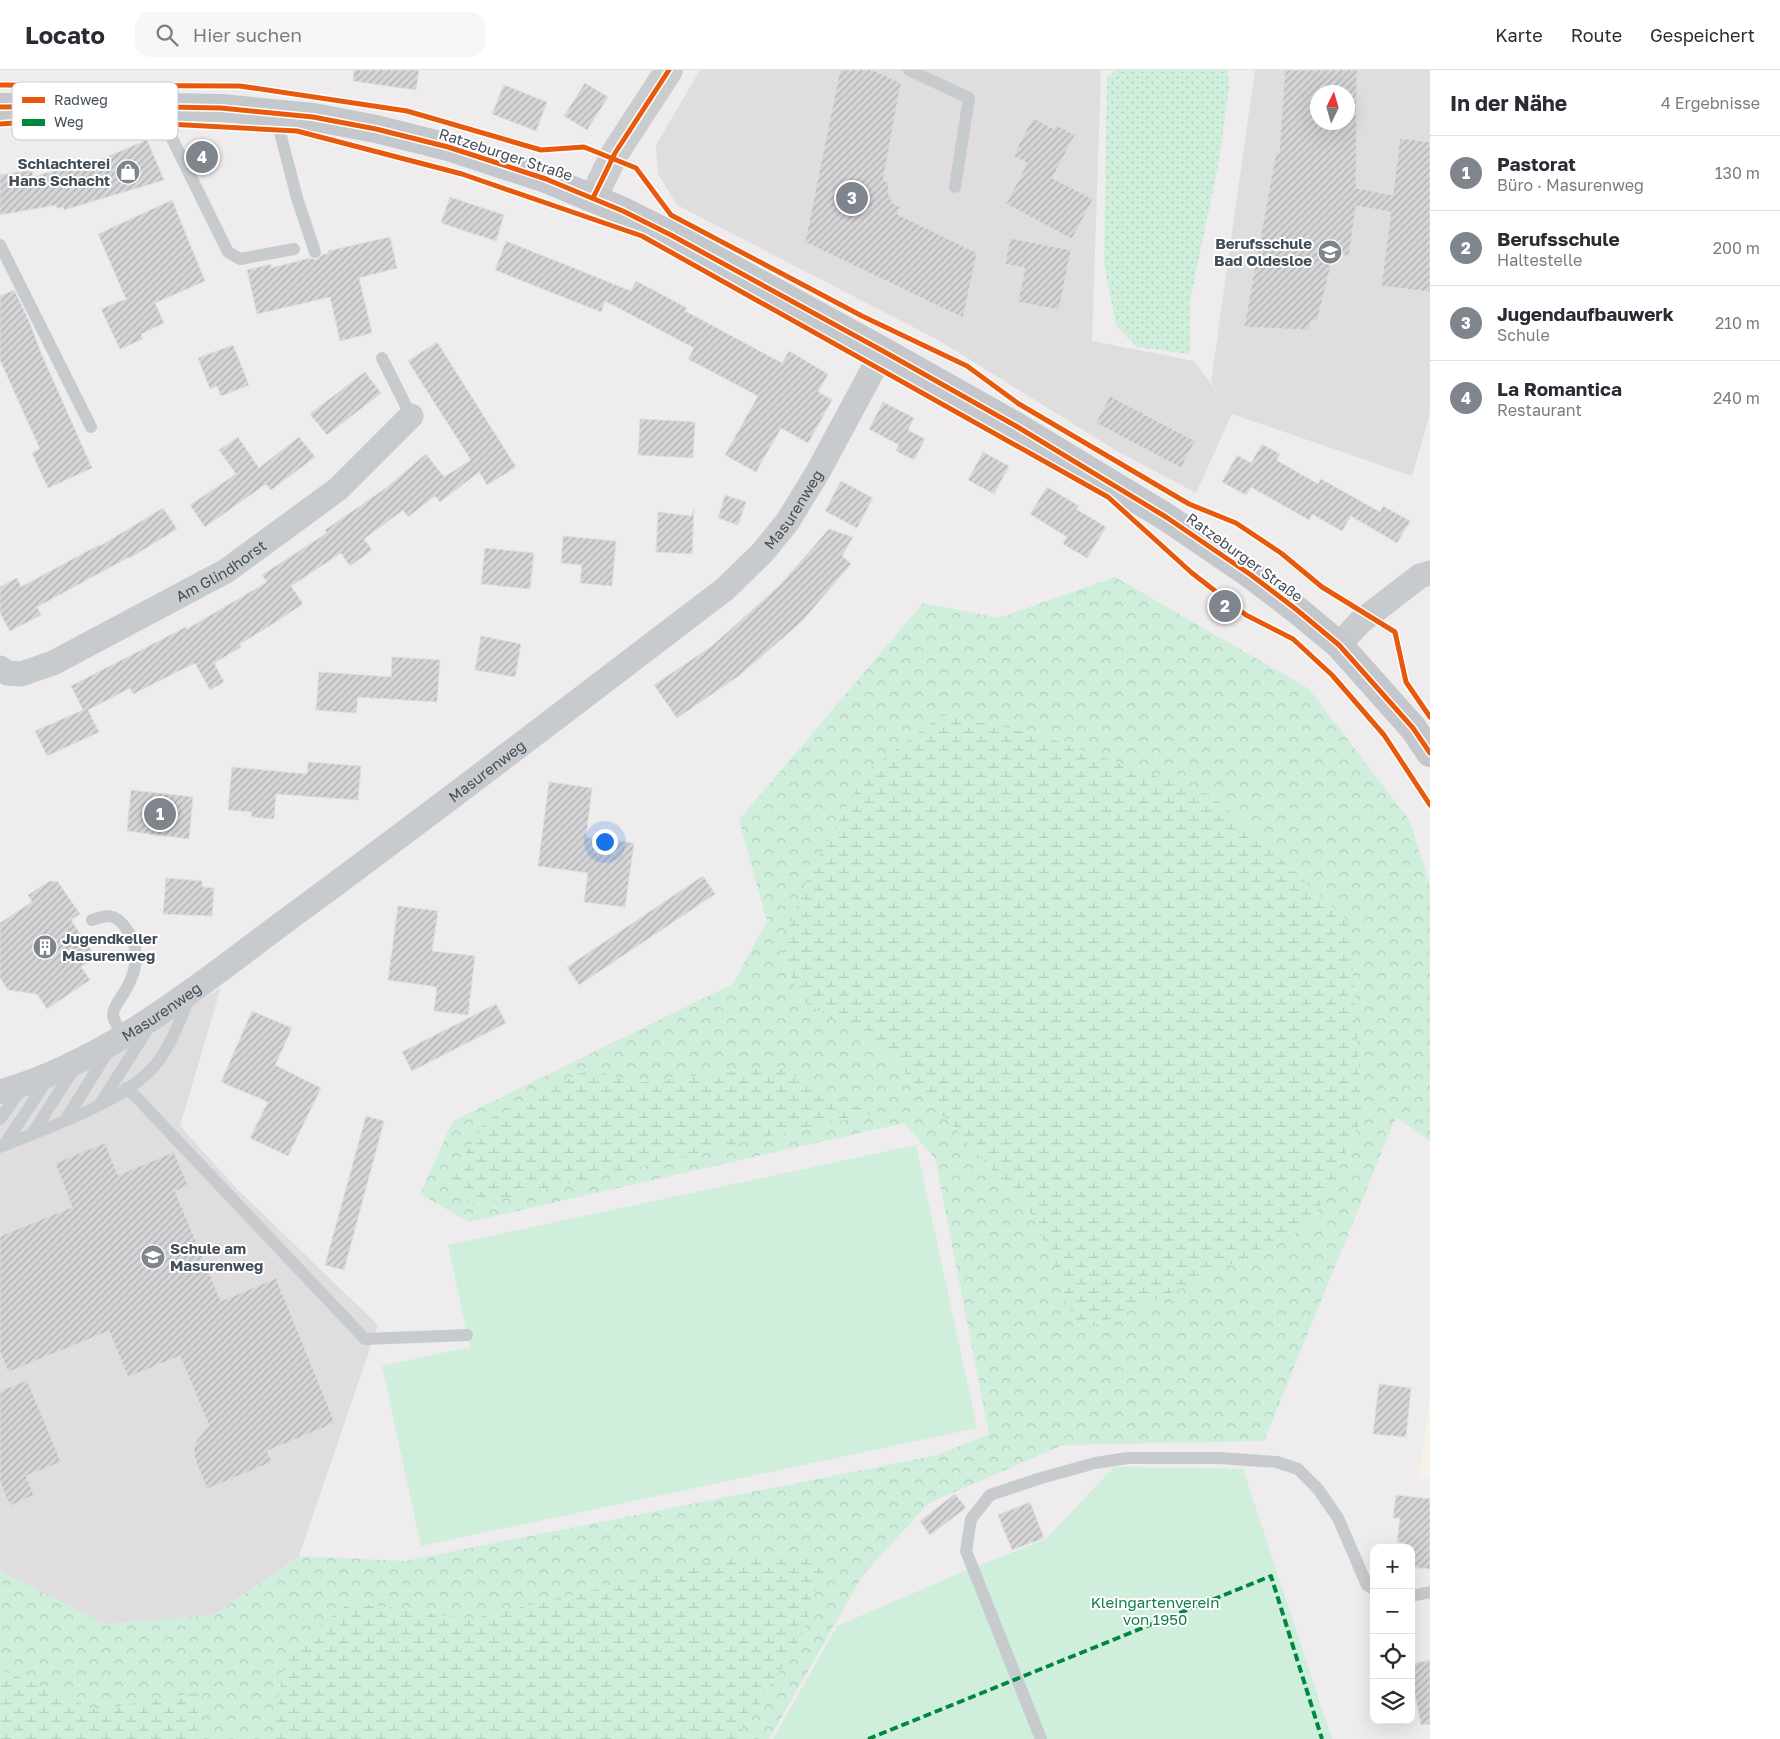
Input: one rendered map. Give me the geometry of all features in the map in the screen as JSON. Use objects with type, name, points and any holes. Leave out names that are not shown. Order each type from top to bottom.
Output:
[{"type":"main road","points":[[593,198],[615,153],[669,70]]},
{"type":"main road","name":"Ratzeburger Straße","points":[[178,107],[275,113],[348,123],[422,140],[537,176],[593,198],[672,235],[884,351],[1032,436],[1166,517],[1251,575],[1339,645],[1413,728],[1430,753]]},
{"type":"street","name":"Masurenweg","points":[[0,1092],[24,1086],[51,1075],[119,1038],[157,1014],[422,820],[725,589],[762,553],[788,521],[819,470],[884,351]]},
{"type":"street","name":"Am Glindhorst","points":[[0,668],[7,673],[21,674],[52,663],[226,571],[338,489],[411,416]]},
{"type":"street","points":[[1339,645],[1360,622],[1427,581]]},
{"type":"lane","points":[[909,70],[969,98],[955,187]]},
{"type":"lane","points":[[275,113],[297,198],[315,252]]},
{"type":"lane","points":[[173,140],[228,252],[240,259],[294,248]]},
{"type":"lane","points":[[0,245],[91,427]]},
{"type":"lane","points":[[382,358],[411,416]]},
{"type":"lane","points":[[66,1119],[119,1038],[113,1013],[126,988],[135,964],[137,952],[133,936],[121,920],[106,915],[92,920]]},
{"type":"lane","points":[[2,1146],[100,1106],[146,1075],[171,1042],[193,989]]},
{"type":"lane","points":[[100,1106],[157,1014]]},
{"type":"lane","points":[[32,1134],[79,1061]]},
{"type":"lane","points":[[2,1146],[51,1075]]},
{"type":"lane","points":[[0,1119],[24,1086]]},
{"type":"lane","points":[[126,1088],[366,1338],[468,1336]]},
{"type":"lane","points":[[1040,1739],[966,1551],[970,1519],[990,1495],[1095,1463],[1128,1458],[1220,1458],[1277,1462],[1298,1469],[1318,1489],[1338,1518],[1367,1585],[1370,1587]]},
{"type":"lane","points":[[1415,1595],[1430,1592]]},
{"type":"shaded area","points":[[700,70],[1101,70],[1092,341],[1194,361],[1220,396],[1211,382],[1255,70],[1430,70],[1430,413],[1412,476],[1232,414],[1196,493],[1117,451],[940,341],[677,205],[658,174],[656,145]]},
{"type":"shaded area","name":"Schule am Masurenweg","points":[[221,987],[180,1126],[236,1188],[378,1325],[299,1556],[214,1615],[104,1624],[0,1571],[0,1106],[74,1077],[114,1056]]},
{"type":"shaded area","points":[[1430,1394],[1430,1479],[1419,1478]]},
{"type":"green space","points":[[1116,70],[1227,70],[1229,88],[1219,162],[1190,300],[1190,354],[1137,347],[1116,325],[1104,264],[1107,78]]},
{"type":"green space","points":[[1115,577],[1309,689],[1410,821],[1430,886],[1430,1141],[1396,1117],[1264,1441],[1063,1445],[929,1503],[863,1575],[769,1739],[0,1739],[0,1571],[104,1624],[214,1615],[299,1556],[405,1561],[938,1455],[989,1434],[935,1158],[904,1123],[469,1222],[420,1194],[453,1121],[733,984],[767,921],[739,820],[923,603],[999,618]],"holes":[[[942,715],[1037,734],[1211,796],[1079,1332],[1035,1218],[884,1049]],[[775,1066],[873,1114],[773,1135],[589,1069],[637,1083]]]},
{"type":"green space","points":[[942,715],[1037,734],[1212,796],[1350,923],[1362,1118],[1311,1225],[1183,1288],[1079,1332],[1035,1218],[884,1049],[799,999],[781,946],[809,875],[866,772]]},
{"type":"green space","points":[[775,1066],[873,1114],[773,1135],[474,1206],[446,1183],[487,1120],[589,1069],[637,1083]]},
{"type":"green space","points":[[916,1145],[977,1428],[421,1546],[382,1366],[470,1347],[448,1245]]},
{"type":"green space","name":"Kleingartenverein von 1950","points":[[1114,1467],[1243,1469],[1332,1739],[773,1739],[837,1626],[958,1574],[1046,1539]]},
{"type":"green space","points":[[825,1557],[803,1634],[737,1739],[271,1739],[286,1654],[350,1602],[471,1619],[727,1558]]},
{"type":"green space","points":[[0,1669],[96,1710],[199,1692],[197,1739],[0,1739]]},
{"type":"building","points":[[354,70],[419,70],[416,90],[353,81]]},
{"type":"building","points":[[840,70],[873,70],[901,83],[883,181],[889,182],[888,192],[892,203],[901,207],[897,214],[977,253],[963,318],[805,242]]},
{"type":"building","points":[[1285,70],[1357,70],[1356,188],[1393,195],[1400,138],[1430,142],[1430,292],[1381,286],[1391,212],[1356,206],[1349,256],[1334,254],[1317,321],[1312,320],[1308,330],[1244,327],[1276,152],[1279,153]]},
{"type":"building","points":[[585,83],[608,97],[587,130],[564,116]]},
{"type":"building","points":[[504,85],[547,102],[536,131],[492,114]]},
{"type":"building","points":[[1033,118],[1054,129],[1056,125],[1075,135],[1052,178],[1093,199],[1072,239],[1006,204],[1027,163],[1013,156]]},
{"type":"building","points":[[147,140],[164,180],[64,210],[63,207],[57,208],[56,205],[0,215],[0,175],[32,170],[33,177],[91,160],[92,163]]},
{"type":"building","points":[[193,143],[212,143],[211,171],[197,171],[192,161]]},
{"type":"building","points":[[450,197],[504,215],[496,241],[441,223]]},
{"type":"building","points":[[172,200],[205,281],[155,303],[164,323],[141,334],[143,339],[120,349],[101,309],[126,299],[98,234]]},
{"type":"building","points":[[390,237],[397,268],[359,278],[372,333],[340,341],[330,297],[257,314],[247,270],[271,264],[271,268],[310,258],[317,260],[322,255],[329,253],[328,251]]},
{"type":"building","points":[[1010,238],[1071,250],[1059,310],[1018,302],[1025,268],[1005,264]]},
{"type":"building","points":[[506,241],[631,291],[636,281],[687,308],[685,311],[782,363],[789,351],[828,374],[818,392],[832,400],[808,443],[781,428],[756,472],[725,455],[758,396],[688,359],[694,348],[605,301],[601,312],[495,270]]},
{"type":"building","points":[[14,290],[92,468],[48,488],[32,453],[40,449],[0,360],[0,296]]},
{"type":"building","points":[[437,342],[516,467],[487,485],[479,472],[440,502],[435,496],[408,517],[403,510],[364,539],[372,550],[350,566],[341,553],[291,586],[303,604],[240,644],[241,647],[214,663],[224,682],[210,690],[195,663],[133,694],[130,688],[88,710],[99,732],[47,756],[35,731],[83,710],[71,686],[186,627],[187,629],[267,582],[262,575],[327,533],[325,530],[386,488],[426,454],[444,477],[471,460],[408,361]]},
{"type":"building","points":[[233,345],[249,385],[221,396],[217,386],[210,389],[198,358]]},
{"type":"building","points":[[365,372],[381,393],[327,435],[310,414]]},
{"type":"building","points":[[1110,396],[1195,441],[1181,468],[1096,423]]},
{"type":"building","points":[[883,402],[914,418],[908,430],[925,439],[914,460],[896,451],[899,445],[869,429]]},
{"type":"building","points":[[640,419],[695,422],[693,458],[638,455]]},
{"type":"building","points":[[238,437],[259,468],[299,437],[315,457],[271,490],[266,484],[205,527],[190,505],[236,474],[219,450]]},
{"type":"building","points":[[1262,444],[1280,454],[1276,460],[1318,484],[1321,479],[1380,512],[1383,506],[1410,521],[1397,543],[1351,516],[1342,531],[1312,514],[1309,520],[1251,487],[1246,495],[1222,482],[1237,455],[1251,463]]},
{"type":"building","points":[[983,452],[1009,466],[994,494],[968,480]]},
{"type":"building","points":[[841,481],[873,498],[857,528],[825,511]]},
{"type":"building","points":[[1047,487],[1079,506],[1076,509],[1106,527],[1087,558],[1063,544],[1067,537],[1030,514]]},
{"type":"building","points":[[725,495],[746,502],[738,525],[718,518]]},
{"type":"building","points":[[163,508],[177,529],[130,558],[37,607],[41,615],[10,631],[0,613],[0,587],[17,578],[21,587],[100,546]]},
{"type":"building","points":[[694,509],[692,554],[656,552],[658,512],[691,516]]},
{"type":"building","points":[[829,529],[853,537],[842,556],[851,564],[803,620],[785,636],[740,675],[677,718],[654,685],[712,646],[780,585]]},
{"type":"building","points":[[563,536],[616,541],[612,586],[580,583],[582,565],[561,563]]},
{"type":"building","points":[[485,548],[534,553],[530,589],[481,584]]},
{"type":"building","points":[[481,636],[521,644],[515,677],[475,670]]},
{"type":"building","points":[[392,657],[440,660],[437,702],[358,697],[356,713],[316,710],[319,672],[391,677]]},
{"type":"building","points":[[308,762],[361,766],[358,800],[276,794],[274,819],[251,817],[252,812],[228,810],[232,767],[307,774]]},
{"type":"building","points":[[549,782],[592,788],[586,837],[634,843],[625,907],[584,902],[588,873],[538,866]]},
{"type":"building","points":[[131,790],[193,797],[189,839],[127,831]]},
{"type":"building","points":[[703,876],[715,894],[579,985],[567,967]]},
{"type":"building","points":[[166,878],[202,881],[202,887],[214,888],[212,916],[163,914]]},
{"type":"building","name":"Jugendkeller Masurenweg","points":[[50,881],[58,882],[80,914],[71,920],[96,957],[81,967],[90,980],[47,1009],[37,994],[8,990],[0,978],[0,923],[32,902],[28,895]]},
{"type":"building","points":[[398,906],[438,911],[432,951],[475,956],[468,1015],[434,1011],[437,987],[388,980]]},
{"type":"building","points":[[496,1004],[506,1023],[412,1071],[402,1052]]},
{"type":"building","points":[[252,1011],[292,1028],[275,1065],[321,1088],[288,1156],[250,1138],[268,1102],[221,1082]]},
{"type":"building","points":[[366,1116],[384,1121],[344,1270],[325,1265]]},
{"type":"building","points":[[105,1143],[118,1175],[174,1152],[188,1186],[175,1191],[221,1301],[276,1278],[335,1423],[267,1451],[272,1462],[207,1489],[195,1459],[194,1450],[196,1441],[209,1426],[180,1356],[128,1377],[109,1331],[8,1372],[0,1352],[0,1236],[72,1207],[55,1163]]},
{"type":"building","points":[[27,1380],[61,1462],[26,1476],[34,1495],[10,1506],[0,1482],[0,1391]]},
{"type":"building","points":[[1379,1384],[1411,1388],[1406,1437],[1373,1434]]},
{"type":"building","points":[[955,1494],[966,1508],[930,1535],[920,1521]]},
{"type":"building","points":[[1396,1495],[1430,1499],[1430,1569],[1415,1567],[1415,1544],[1397,1542],[1400,1518],[1393,1518]]},
{"type":"building","points":[[1030,1502],[1044,1538],[1012,1550],[998,1515]]},
{"type":"building","points":[[1430,1660],[1430,1724],[1421,1725],[1415,1694],[1415,1663]]},
{"type":"marked path","points":[[868,1739],[1271,1576],[1322,1739]]},
{"type":"cycle path","points":[[593,198],[615,153],[669,70]]},
{"type":"cycle path","points":[[0,85],[12,85]]},
{"type":"cycle path","points":[[178,86],[240,86],[407,111],[541,150],[584,147],[636,168],[671,215],[862,316],[967,366],[1019,404],[1189,504],[1236,523],[1281,553],[1322,587],[1395,632],[1406,682],[1430,717]]},
{"type":"cycle path","points":[[0,107],[12,107]]},
{"type":"cycle path","points":[[178,107],[221,108],[313,117],[376,129],[448,147],[546,179],[623,211],[671,235],[1016,426],[1166,517],[1251,575],[1339,645],[1413,728],[1430,753]]},
{"type":"cycle path","points":[[0,124],[12,123]]},
{"type":"cycle path","points":[[178,125],[297,131],[462,174],[642,236],[1108,497],[1192,573],[1246,615],[1293,639],[1332,675],[1384,735],[1430,805]]},
{"type":"place","name":"La Romantica","points":[[202,157]]},
{"type":"place","name":"Schlachterei Hans Schacht","points":[[128,172]]},
{"type":"place","name":"Jugendaufbauwerk","points":[[852,198]]},
{"type":"place","name":"Berufsschule Bad Oldesloe","points":[[1330,252]]},
{"type":"place","name":"Berufsschule","points":[[1225,606]]},
{"type":"place","name":"Pastorat","points":[[160,814]]},
{"type":"place","name":"Jugendkeller Masurenweg","points":[[45,947]]},
{"type":"place","name":"Schule am Masurenweg","points":[[153,1257]]}]
